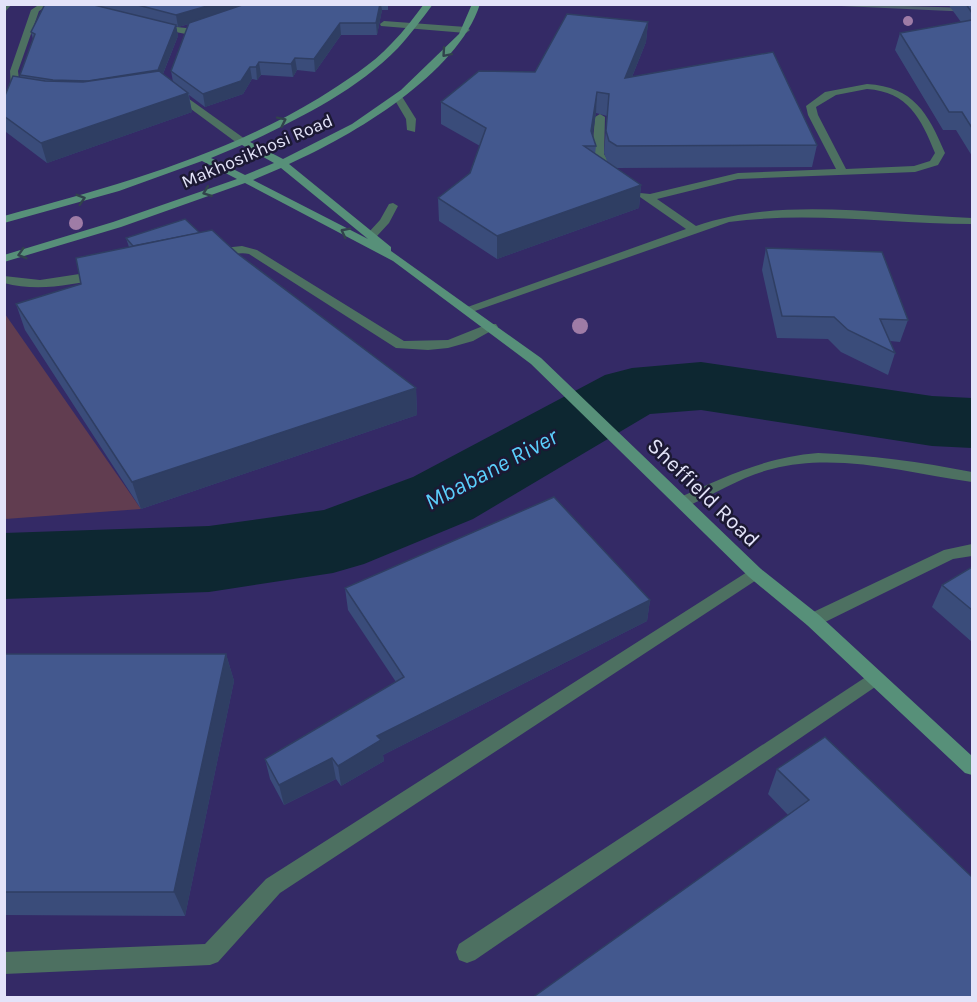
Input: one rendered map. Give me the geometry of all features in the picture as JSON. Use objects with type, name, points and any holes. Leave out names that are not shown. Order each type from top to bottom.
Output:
[{"type":"main road","name":"Makhosikhosi Road","points":[[4,220],[167,173],[295,115],[353,81],[387,54],[414,25],[429,4]]},
{"type":"main road","name":"Makhosikhosi Road","points":[[4,259],[125,222],[242,179],[332,139],[398,97],[426,76],[466,30],[476,4]]},
{"type":"main road","name":"Sheffield Road","points":[[241,141],[280,162],[373,234],[397,259]]},
{"type":"main road","name":"Sheffield Road","points":[[204,158],[397,259],[536,361],[755,573],[813,620],[972,767]]},
{"type":"lane","points":[[4,11],[8,4]]},
{"type":"lane","points":[[35,96],[16,89],[14,71],[35,10],[48,4]]},
{"type":"lane","points":[[153,26],[186,32],[214,23]]},
{"type":"lane","points":[[384,24],[466,30]]},
{"type":"lane","points":[[182,42],[186,32]]},
{"type":"lane","points":[[166,86],[241,141]]},
{"type":"lane","points":[[648,198],[738,176],[843,172],[915,169],[934,164],[940,153],[909,99],[899,91],[869,86],[852,88],[821,96],[811,106],[813,115],[843,172]]},
{"type":"lane","points":[[398,97],[411,119],[412,129]]},
{"type":"lane","points":[[600,117],[597,153],[600,165],[620,179]]},
{"type":"lane","points":[[634,188],[696,231]]},
{"type":"lane","points":[[373,234],[385,221],[393,206]]},
{"type":"lane","points":[[468,309],[727,219],[754,214],[810,213],[972,221]]},
{"type":"lane","points":[[203,254],[224,249],[253,252],[401,345],[427,347],[458,344],[492,327]]},
{"type":"lane","points":[[4,279],[14,283],[43,283],[115,272]]},
{"type":"lane","points":[[683,502],[774,463],[820,460],[900,464],[972,477]]},
{"type":"lane","points":[[813,620],[950,554],[972,550]]},
{"type":"lane","points":[[4,963],[210,954],[273,886],[755,573]]},
{"type":"lane","points":[[467,952],[875,678]]},
{"type":"shaded area","points":[[5,314],[141,509],[5,519]]},
{"type":"building","points":[[45,4],[90,4],[176,25],[158,70],[88,81],[53,80],[20,75],[35,34],[31,32]]},
{"type":"building","points":[[134,4],[214,4],[176,15]]},
{"type":"building","points":[[245,4],[380,4],[376,23],[340,23],[314,59],[295,58],[291,64],[259,62],[256,67],[250,67],[241,81],[203,94],[171,71],[189,23]]},
{"type":"building","points":[[966,4],[972,4],[972,13]]},
{"type":"building","points":[[567,14],[648,22],[625,78],[773,52],[817,145],[617,146],[609,141],[606,131],[609,94],[597,92],[591,131],[596,146],[584,146],[641,185],[497,236],[438,198],[470,173],[486,128],[441,102],[479,71],[535,72]]},
{"type":"building","points":[[972,20],[972,128],[962,112],[949,112],[900,33]]},
{"type":"building","points":[[159,71],[188,93],[41,143],[4,116],[4,98],[13,76],[45,81],[83,82]]},
{"type":"building","points":[[185,219],[200,233],[133,246],[126,238]]},
{"type":"building","points":[[212,230],[238,254],[416,388],[132,482],[16,304],[81,284],[76,258]]},
{"type":"building","points":[[766,248],[882,252],[908,320],[880,319],[895,353],[848,330],[834,317],[782,316]]},
{"type":"building","points":[[554,497],[650,600],[377,736],[381,740],[338,766],[332,758],[279,785],[265,759],[404,677],[345,588]]},
{"type":"building","points":[[972,567],[972,610],[942,585]]},
{"type":"building","points":[[4,654],[226,654],[174,892],[4,892]]},
{"type":"building","points":[[825,737],[972,877],[972,998],[532,998],[809,800],[777,769]]},
{"type":"waterway","points":[[841,4],[972,10]]},
{"type":"waterway","name":"Mbabane River","points":[[4,566],[209,559],[333,541],[443,498],[632,392],[701,386],[932,421],[972,423]]}]
